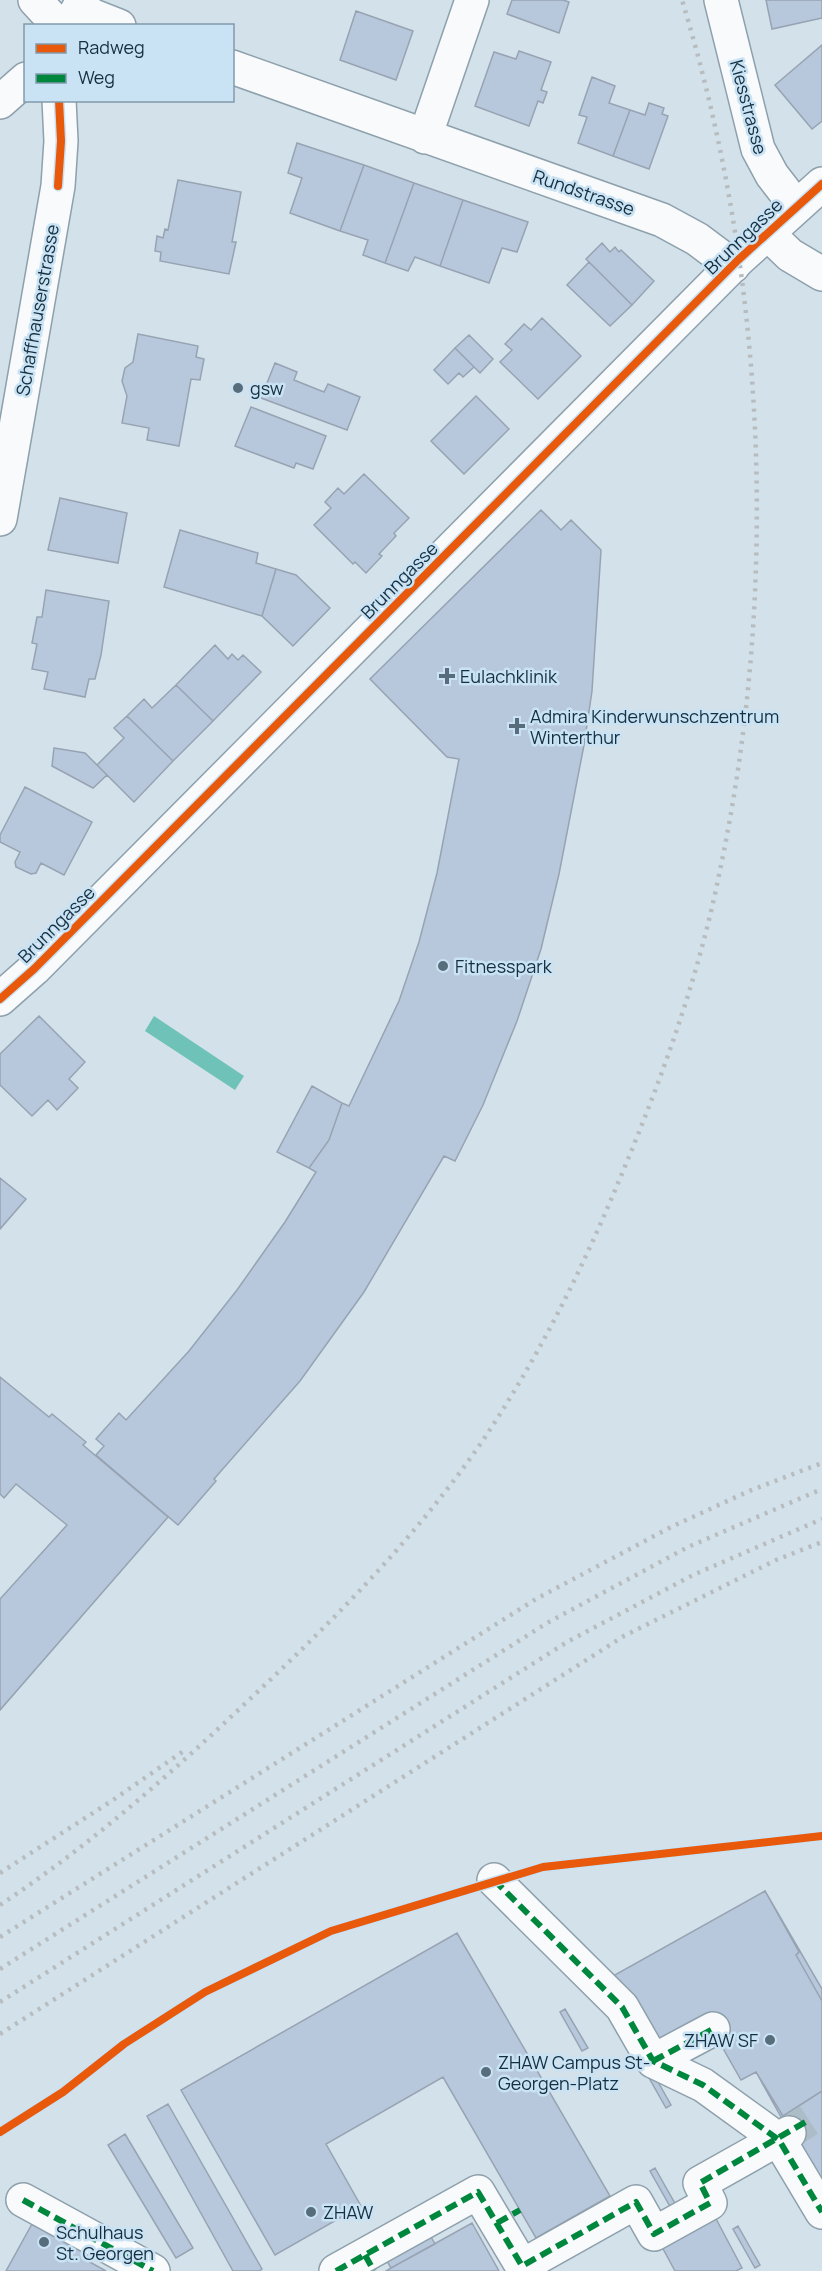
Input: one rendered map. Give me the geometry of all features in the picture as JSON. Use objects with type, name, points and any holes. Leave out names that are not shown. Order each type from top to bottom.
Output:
[{"type":"street","points":[[35,0],[73,15],[111,24]]},
{"type":"street","points":[[425,137],[472,0]]},
{"type":"street","name":"Kiesstrasse","points":[[721,0],[758,149],[772,175],[796,206]]},
{"type":"street","name":"Rundstrasse","points":[[234,68],[673,224],[698,239],[733,266]]},
{"type":"street","points":[[0,102],[24,81]]},
{"type":"street","name":"Schaffhauserstrasse","points":[[0,519],[58,186],[61,141],[59,102]]},
{"type":"street","name":"Brunngasse","points":[[0,999],[41,962],[733,266],[822,184]]},
{"type":"street","points":[[767,233],[790,255],[822,274]]},
{"type":"street","points":[[494,1880],[622,2007],[653,2061],[703,2085],[784,2136],[822,2212]]},
{"type":"street","points":[[653,2061],[713,2029]]},
{"type":"street","points":[[336,2271],[370,2263],[478,2192],[509,2217],[522,2266],[636,2202],[654,2234],[710,2203],[700,2183],[784,2136]]},
{"type":"street","points":[[23,2200],[153,2271]]},
{"type":"shaded area","points":[[154,1016],[244,1076],[235,1090],[145,1031]]},
{"type":"building","points":[[512,0],[569,2],[559,33],[507,14]]},
{"type":"building","points":[[766,0],[822,0],[822,18],[772,29]]},
{"type":"building","points":[[356,11],[413,31],[396,80],[340,60]]},
{"type":"building","points":[[822,45],[822,121],[812,129],[775,85]]},
{"type":"building","points":[[519,51],[551,62],[541,90],[547,92],[543,103],[538,101],[529,126],[475,106],[494,52],[516,59]]},
{"type":"building","points":[[592,77],[615,86],[609,103],[630,110],[613,156],[578,143],[587,117],[579,115]]},
{"type":"building","points":[[649,103],[664,108],[662,114],[668,116],[649,169],[613,156],[630,110],[645,115]]},
{"type":"building","points":[[297,143],[364,165],[340,231],[290,213],[302,178],[288,173]]},
{"type":"building","points":[[364,165],[414,183],[385,263],[363,255],[368,240],[340,231]]},
{"type":"building","points":[[178,180],[241,192],[232,242],[236,242],[229,274],[160,261],[161,252],[155,251],[157,236],[163,238],[165,229],[168,230]]},
{"type":"building","points":[[414,183],[463,200],[440,266],[415,257],[408,271],[385,263]]},
{"type":"building","points":[[463,200],[528,222],[517,252],[502,248],[489,283],[440,266]]},
{"type":"building","points":[[602,243],[610,252],[615,247],[619,252],[621,250],[654,281],[632,305],[586,259]]},
{"type":"building","points":[[589,262],[632,305],[610,326],[567,285]]},
{"type":"building","points":[[542,318],[581,356],[538,399],[500,362],[512,350],[505,344],[524,324],[531,330]]},
{"type":"building","points":[[138,334],[198,346],[196,357],[204,359],[200,380],[191,379],[179,446],[147,440],[149,428],[122,423],[127,396],[122,381],[125,368],[133,362]]},
{"type":"building","points":[[469,335],[493,359],[480,373],[455,348]]},
{"type":"building","points":[[455,348],[474,367],[463,377],[459,373],[448,384],[434,370]]},
{"type":"building","points":[[275,363],[297,372],[294,380],[324,392],[328,384],[360,397],[347,430],[261,398]]},
{"type":"building","points":[[476,396],[509,429],[464,474],[431,441]]},
{"type":"building","points":[[251,407],[326,436],[313,469],[296,463],[294,468],[235,446]]},
{"type":"building","points":[[364,474],[409,518],[394,533],[396,536],[379,554],[382,556],[366,573],[355,562],[353,564],[314,525],[331,508],[325,502],[338,488],[344,494]]},
{"type":"building","points":[[60,498],[127,513],[118,563],[48,550]]},
{"type":"building","points":[[541,510],[561,530],[571,520],[601,550],[592,691],[584,745],[559,874],[541,949],[517,1021],[483,1105],[455,1161],[444,1156],[364,1292],[300,1381],[214,1479],[216,1481],[178,1525],[96,1455],[104,1446],[96,1439],[119,1413],[126,1420],[189,1351],[237,1290],[285,1222],[316,1172],[309,1168],[329,1140],[342,1103],[349,1106],[399,1001],[419,942],[437,873],[459,759],[447,757],[370,679]]},
{"type":"building","points":[[180,530],[258,553],[256,563],[276,569],[262,616],[164,587]]},
{"type":"building","points":[[276,569],[296,575],[330,608],[293,646],[262,616]]},
{"type":"building","points":[[46,590],[109,601],[95,679],[89,679],[85,697],[44,689],[48,672],[32,669],[37,644],[32,643],[37,617],[42,617]]},
{"type":"building","points":[[215,645],[228,659],[232,654],[238,660],[243,655],[261,672],[213,721],[176,685]]},
{"type":"building","points":[[176,685],[213,721],[173,761],[127,716],[144,699],[152,708]]},
{"type":"building","points":[[127,716],[173,761],[134,802],[97,765],[124,738],[114,728]]},
{"type":"building","points":[[54,748],[85,753],[107,775],[93,788],[52,766]]},
{"type":"building","points":[[25,787],[92,822],[64,875],[41,863],[36,873],[31,874],[16,867],[15,862],[20,852],[0,842],[0,835]]},
{"type":"building","points":[[39,1016],[85,1062],[69,1079],[78,1088],[57,1110],[48,1100],[32,1116],[0,1085],[0,1054]]},
{"type":"building","points":[[312,1086],[342,1103],[329,1140],[309,1168],[277,1152]]},
{"type":"building","points":[[0,1178],[26,1199],[0,1229]]},
{"type":"building","points":[[0,1377],[49,1417],[52,1414],[86,1442],[83,1445],[168,1517],[0,1710],[0,1599],[67,1525],[16,1484],[4,1498],[0,1494]]},
{"type":"building","name":"ZHAW SF","points":[[765,1891],[799,1952],[796,1955],[822,2001],[822,2191],[756,2072],[741,2080],[708,2022],[655,2051],[613,1976]]},
{"type":"building","name":"ZHAW SF","points":[[765,1891],[822,1989],[822,2091],[783,2116],[756,2072],[741,2080],[708,2022],[655,2051],[613,1976]]},
{"type":"building","points":[[457,1933],[610,2196],[536,2238],[443,2077],[326,2144],[361,2206],[275,2255],[181,2090]]},
{"type":"building","points":[[565,2009],[588,2048],[582,2051],[560,2012]]},
{"type":"building","points":[[649,2066],[671,2105],[666,2108],[644,2069]]},
{"type":"building","points":[[822,2091],[822,2190],[783,2116]]},
{"type":"building","points":[[168,2104],[262,2269],[259,2271],[233,2271],[147,2116]]},
{"type":"building","points":[[125,2134],[193,2248],[176,2258],[108,2145]]},
{"type":"building","points":[[655,2168],[677,2207],[672,2210],[650,2171]]},
{"type":"building","points":[[714,2215],[742,2268],[736,2271],[675,2271],[661,2245]]},
{"type":"building","points":[[472,2223],[499,2271],[386,2271],[391,2268]]},
{"type":"building","name":"Schulhaus St. Georgen","points":[[32,2224],[89,2255],[86,2260],[106,2271],[6,2271]]},
{"type":"building","points":[[738,2226],[760,2265],[755,2268],[733,2229]]},
{"type":"building","points":[[427,2230],[435,2244],[391,2268],[383,2254]]},
{"type":"tunnel","points":[[789,2133],[809,2120]]},
{"type":"railway","points":[[0,1905],[34,1882],[131,1806],[283,1668],[372,1577],[454,1480],[479,1446],[520,1381],[574,1280],[636,1139],[678,1028],[701,952],[719,875],[738,767],[751,657],[757,546],[755,435],[747,324],[732,215],[710,106],[682,0]]},
{"type":"railway","points":[[0,1937],[536,1599],[671,1527],[749,1491],[822,1463]]},
{"type":"railway","points":[[0,1969],[547,1623],[688,1547],[822,1489]]},
{"type":"railway","points":[[0,2002],[567,1642],[693,1575],[822,1519]]},
{"type":"railway","points":[[0,2034],[624,1636],[776,1560],[822,1542]]},
{"type":"railway","points":[[0,1873],[185,1750]]},
{"type":"marked path","points":[[494,1880],[622,2007],[653,2061],[703,2085],[779,2140],[822,2212]]},
{"type":"marked path","points":[[653,2061],[713,2029]]},
{"type":"marked path","points":[[336,2271],[478,2192],[522,2266],[636,2202],[654,2234],[710,2203],[700,2183],[809,2120]]},
{"type":"marked path","points":[[23,2200],[153,2271]]},
{"type":"marked path","points":[[497,2223],[520,2210]]},
{"type":"marked path","points":[[365,2255],[374,2271]]},
{"type":"cycle path","points":[[58,186],[61,141],[59,102]]},
{"type":"cycle path","points":[[0,999],[34,969],[738,260],[822,184]]},
{"type":"cycle path","points":[[0,2132],[63,2092],[124,2044],[205,1992],[331,1931],[543,1867],[822,1836]]},
{"type":"place","name":"gsw","points":[[238,388]]},
{"type":"place","name":"Eulachklinik","points":[[447,676]]},
{"type":"place","name":"Admira Kinderwunschzentrum Winterthur","points":[[517,726]]},
{"type":"place","name":"Fitnesspark","points":[[443,966]]},
{"type":"place","name":"ZHAW SF","points":[[770,2040]]},
{"type":"place","name":"ZHAW Campus St- Georgen-Platz","points":[[486,2072]]},
{"type":"place","name":"ZHAW","points":[[311,2212]]},
{"type":"place","name":"Schulhaus St. Georgen","points":[[44,2242]]}]
